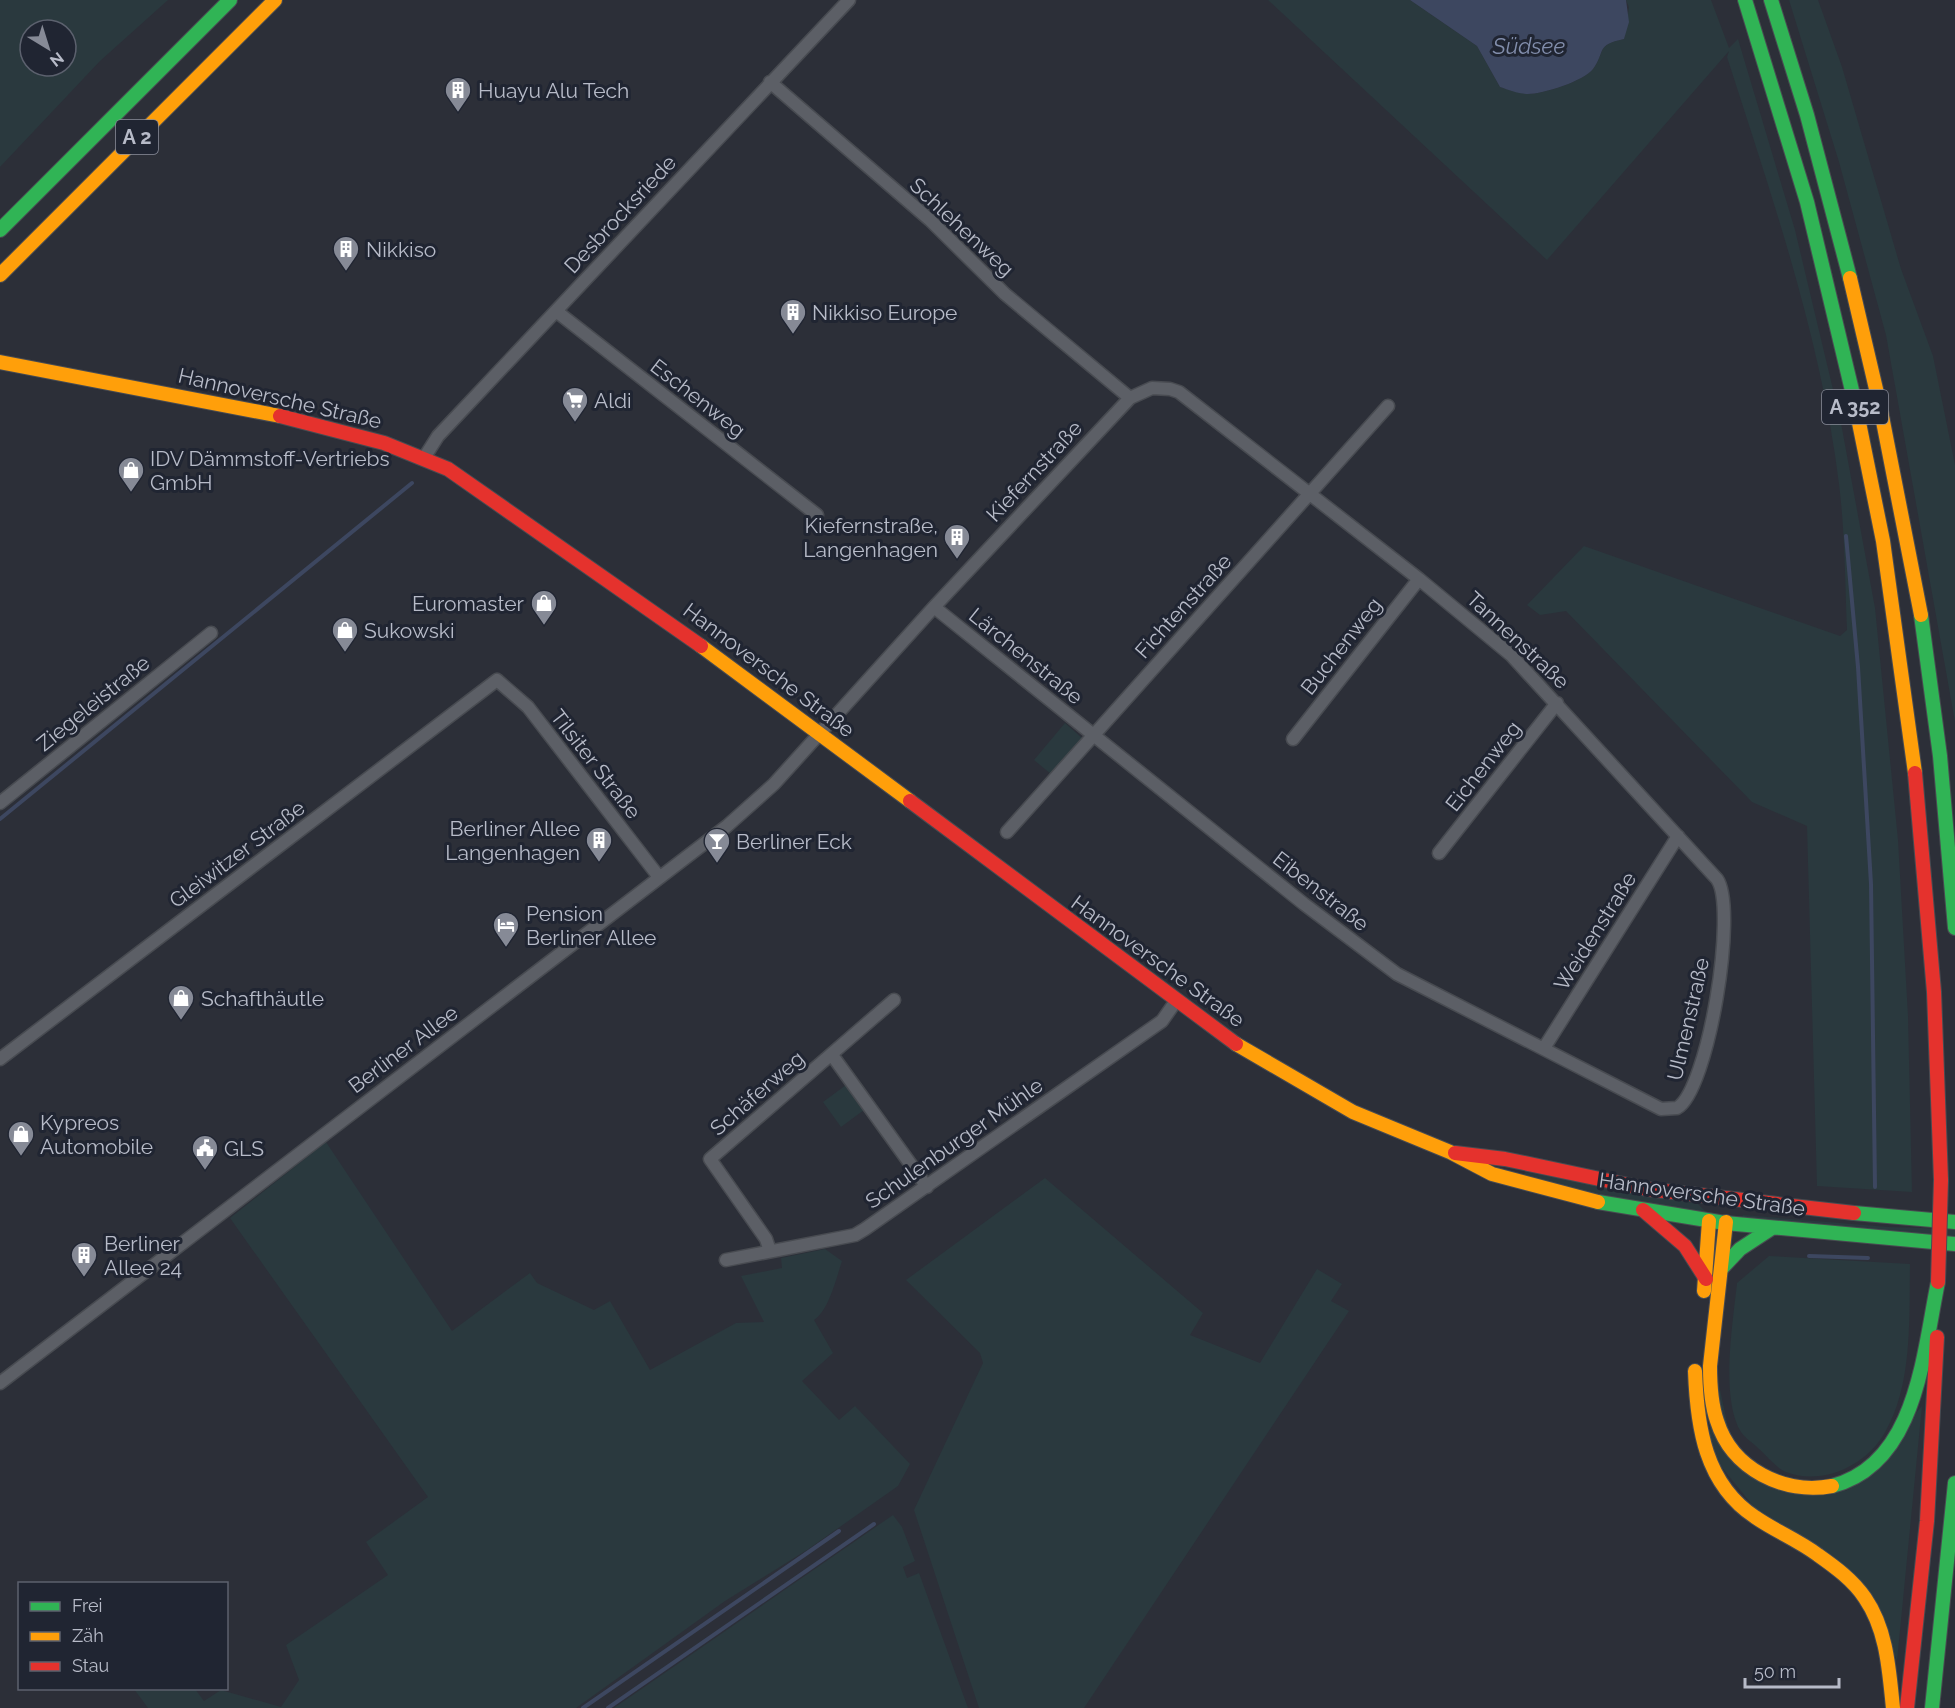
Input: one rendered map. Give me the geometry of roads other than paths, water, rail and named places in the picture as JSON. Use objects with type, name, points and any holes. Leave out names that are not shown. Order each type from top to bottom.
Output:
[{"type":"main road","name":"A 2","points":[[0,230],[230,0]]},
{"type":"main road","name":"A 2","points":[[0,274],[275,0]]},
{"type":"main road","name":"A 352","points":[[1745,0],[1807,202],[1844,351],[1882,541],[1908,708],[1921,823],[1934,992],[1941,1180],[1935,1409],[1927,1521],[1907,1708]]},
{"type":"main road","name":"A 352","points":[[1771,0],[1832,202],[1867,343],[1927,652],[1947,822],[1955,928]]},
{"type":"main road","name":"Hannoversche Straße","points":[[0,362],[310,422],[384,443],[448,470],[663,618],[1236,1044],[1299,1083],[1378,1124],[1451,1153],[1466,1163],[1500,1176],[1643,1210],[1772,1228],[1955,1244]]},
{"type":"main road","points":[[1927,652],[1940,677],[1955,778]]},
{"type":"main road","name":"Hannoversche Straße","points":[[1451,1153],[1504,1159],[1647,1189],[1955,1222]]},
{"type":"main road","points":[[1700,1322],[1706,1279],[1709,1221],[1720,1198]]},
{"type":"main road","points":[[1720,1198],[1726,1222],[1710,1366],[1714,1414],[1721,1434],[1743,1463],[1776,1482],[1796,1487],[1833,1486],[1850,1481],[1881,1461],[1898,1439],[1914,1401],[1938,1282]]},
{"type":"main road","points":[[1643,1210],[1685,1246],[1706,1279]]},
{"type":"main road","points":[[1722,1268],[1740,1249],[1772,1228]]},
{"type":"main road","points":[[1696,1354],[1696,1420],[1706,1457],[1725,1491],[1752,1515],[1807,1547],[1846,1575],[1866,1599],[1884,1637],[1893,1708]]},
{"type":"main road","points":[[1932,1708],[1955,1483]]},
{"type":"street","name":"Desbrocksriede","points":[[424,458],[438,436],[849,0]]},
{"type":"street","name":"Schlehenweg","points":[[770,82],[930,220],[1005,294],[1130,398]]},
{"type":"street","name":"Eschenweg","points":[[556,311],[817,515]]},
{"type":"street","name":"Kiefernstraße","points":[[818,733],[1130,398],[1152,388],[1170,388],[1179,392],[1311,494]]},
{"type":"street","name":"Fichtenstraße","points":[[1007,832],[1388,406]]},
{"type":"street","name":"Tannenstraße","points":[[1311,494],[1511,655],[1678,836]]},
{"type":"street","name":"Buchenweg","points":[[1293,739],[1419,579]]},
{"type":"street","name":"Lärchenstraße","points":[[934,607],[1093,735]]},
{"type":"street","name":"Ziegeleistraße","points":[[0,803],[211,633]]},
{"type":"street","name":"Tilsiter Straße","points":[[497,680],[528,707],[659,877]]},
{"type":"street","name":"Gleiwitzer Straße","points":[[0,1059],[497,680]]},
{"type":"street","name":"Eichenweg","points":[[1439,854],[1557,703]]},
{"type":"street","name":"Berliner Allee","points":[[0,1383],[727,826],[774,784],[818,733]]},
{"type":"street","name":"Eibenstraße","points":[[1093,735],[1397,974],[1544,1047]]},
{"type":"street","name":"Ulmenstraße","points":[[1544,1047],[1660,1109],[1677,1108],[1690,1097],[1712,1021],[1721,974],[1725,901],[1723,888],[1717,879],[1678,836]]},
{"type":"street","name":"Weidenstraße","points":[[1544,1047],[1678,836]]},
{"type":"street","name":"Schäferweg","points":[[770,1251],[766,1239],[710,1159],[894,1000]]},
{"type":"street","name":"Schulenburger Mühle","points":[[726,1260],[855,1235],[1162,1021],[1176,1001]]},
{"type":"street","name":"Schäferweg","points":[[832,1055],[927,1187]]},
{"type":"water","name":"Südsee","points":[[1410,0],[1626,0],[1629,22],[1624,39],[1605,46],[1597,63],[1588,74],[1553,89],[1524,94],[1500,87],[1477,46]]},
{"type":"waterway","points":[[0,819],[412,483]]},
{"type":"waterway","points":[[1846,536],[1858,667],[1871,884],[1875,1187]]},
{"type":"waterway","points":[[1809,1256],[1868,1258]]},
{"type":"waterway","points":[[608,1708],[874,1524]]},
{"type":"waterway","points":[[583,1708],[839,1531]]},
{"type":"place","name":"Huayu Alu Tech","points":[[458,113]]},
{"type":"place","name":"Nikkiso","points":[[346,272]]},
{"type":"place","name":"Nikkiso Europe","points":[[793,335]]},
{"type":"place","name":"Aldi","points":[[575,423]]},
{"type":"place","name":"IDV Dämmstoff-Vertriebs GmbH","points":[[131,493]]},
{"type":"place","name":"Kiefernstraße, Langenhagen","points":[[957,560]]},
{"type":"place","name":"Euromaster","points":[[544,626]]},
{"type":"place","name":"Sukowski","points":[[345,653]]},
{"type":"place","name":"Berliner Allee Langenhagen","points":[[599,863]]},
{"type":"place","name":"Berliner Eck","points":[[717,864]]},
{"type":"place","name":"Pension Berliner Allee","points":[[506,948]]},
{"type":"place","name":"Schafthäutle","points":[[181,1021]]},
{"type":"place","name":"Kypreos Automobile","points":[[21,1157]]},
{"type":"place","name":"GLS","points":[[205,1171]]},
{"type":"place","name":"Berliner Allee 24","points":[[84,1278]]}]
